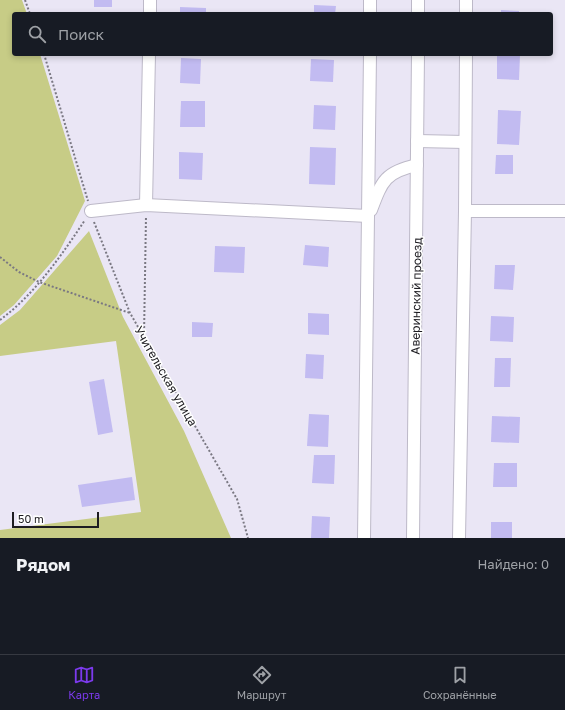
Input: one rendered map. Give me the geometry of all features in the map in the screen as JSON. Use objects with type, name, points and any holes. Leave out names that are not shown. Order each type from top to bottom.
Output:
[{"type":"street","points":[[150,0],[150,12]]},
{"type":"street","points":[[370,0],[370,12]]},
{"type":"street","points":[[418,0],[418,12]]},
{"type":"street","points":[[466,0],[466,12]]},
{"type":"street","points":[[146,205],[149,56]]},
{"type":"street","points":[[364,538],[370,56]]},
{"type":"street","name":"Аверинский проезд","points":[[413,538],[418,56]]},
{"type":"street","points":[[459,538],[465,211],[466,56]]},
{"type":"street","points":[[417,141],[466,142]]},
{"type":"street","points":[[368,216],[382,183],[400,169],[417,165]]},
{"type":"street","points":[[91,211],[146,205],[368,216]]},
{"type":"street","points":[[465,211],[565,211]]},
{"type":"path","points":[[25,0],[29,12]]},
{"type":"path","name":"Учительская улица","points":[[45,56],[91,211],[130,313],[237,499],[248,538]]},
{"type":"path","points":[[144,337],[146,205]]},
{"type":"path","points":[[0,320],[16,309],[60,258],[91,211]]},
{"type":"path","points":[[0,257],[19,272],[39,282],[130,313]]},
{"type":"green space","points":[[0,0],[22,0],[26,12],[12,12],[12,56],[41,56],[85,201],[57,256],[14,305],[0,316]]},
{"type":"green space","points":[[89,231],[123,317],[184,431],[231,538],[0,538],[0,530],[141,512],[116,341],[0,356],[0,325],[20,310]]},
{"type":"building","points":[[94,0],[112,0],[112,7],[94,7]]},
{"type":"building","points":[[314,5],[336,6],[335,12],[314,12]]},
{"type":"building","points":[[180,7],[206,8],[206,12],[180,12]]},
{"type":"building","points":[[501,10],[519,11],[519,12],[501,12]]},
{"type":"building","points":[[497,56],[520,56],[519,80],[497,79]]},
{"type":"building","points":[[181,58],[201,59],[200,84],[180,83]]},
{"type":"building","points":[[311,59],[334,60],[333,82],[310,81]]},
{"type":"building","points":[[181,101],[205,101],[205,127],[180,127]]},
{"type":"building","points":[[314,105],[336,106],[335,130],[313,129]]},
{"type":"building","points":[[498,110],[521,111],[519,145],[497,144]]},
{"type":"building","points":[[310,147],[336,148],[335,185],[309,184]]},
{"type":"building","points":[[179,152],[203,153],[202,180],[179,179]]},
{"type":"building","points":[[496,155],[513,155],[513,174],[495,174]]},
{"type":"building","points":[[305,245],[329,247],[328,267],[303,265]]},
{"type":"building","points":[[215,246],[245,247],[244,273],[214,272]]},
{"type":"building","points":[[495,265],[515,265],[513,290],[494,289]]},
{"type":"building","points":[[308,313],[329,314],[329,335],[308,334]]},
{"type":"building","points":[[491,316],[514,317],[513,342],[490,341]]},
{"type":"building","points":[[192,322],[213,323],[212,337],[192,337]]},
{"type":"building","points":[[306,354],[324,355],[323,379],[305,378]]},
{"type":"building","points":[[495,358],[511,358],[510,387],[494,387]]},
{"type":"building","points":[[104,379],[113,432],[98,435],[89,382]]},
{"type":"building","points":[[309,414],[329,415],[328,447],[307,446]]},
{"type":"building","points":[[492,416],[520,417],[519,443],[491,442]]},
{"type":"building","points":[[314,455],[335,455],[334,484],[312,483]]},
{"type":"building","points":[[494,463],[517,463],[517,487],[493,487]]},
{"type":"building","points":[[132,477],[135,500],[82,507],[78,485]]},
{"type":"building","points":[[312,516],[330,517],[329,538],[311,538]]},
{"type":"building","points":[[491,522],[512,522],[512,538],[491,538]]}]
